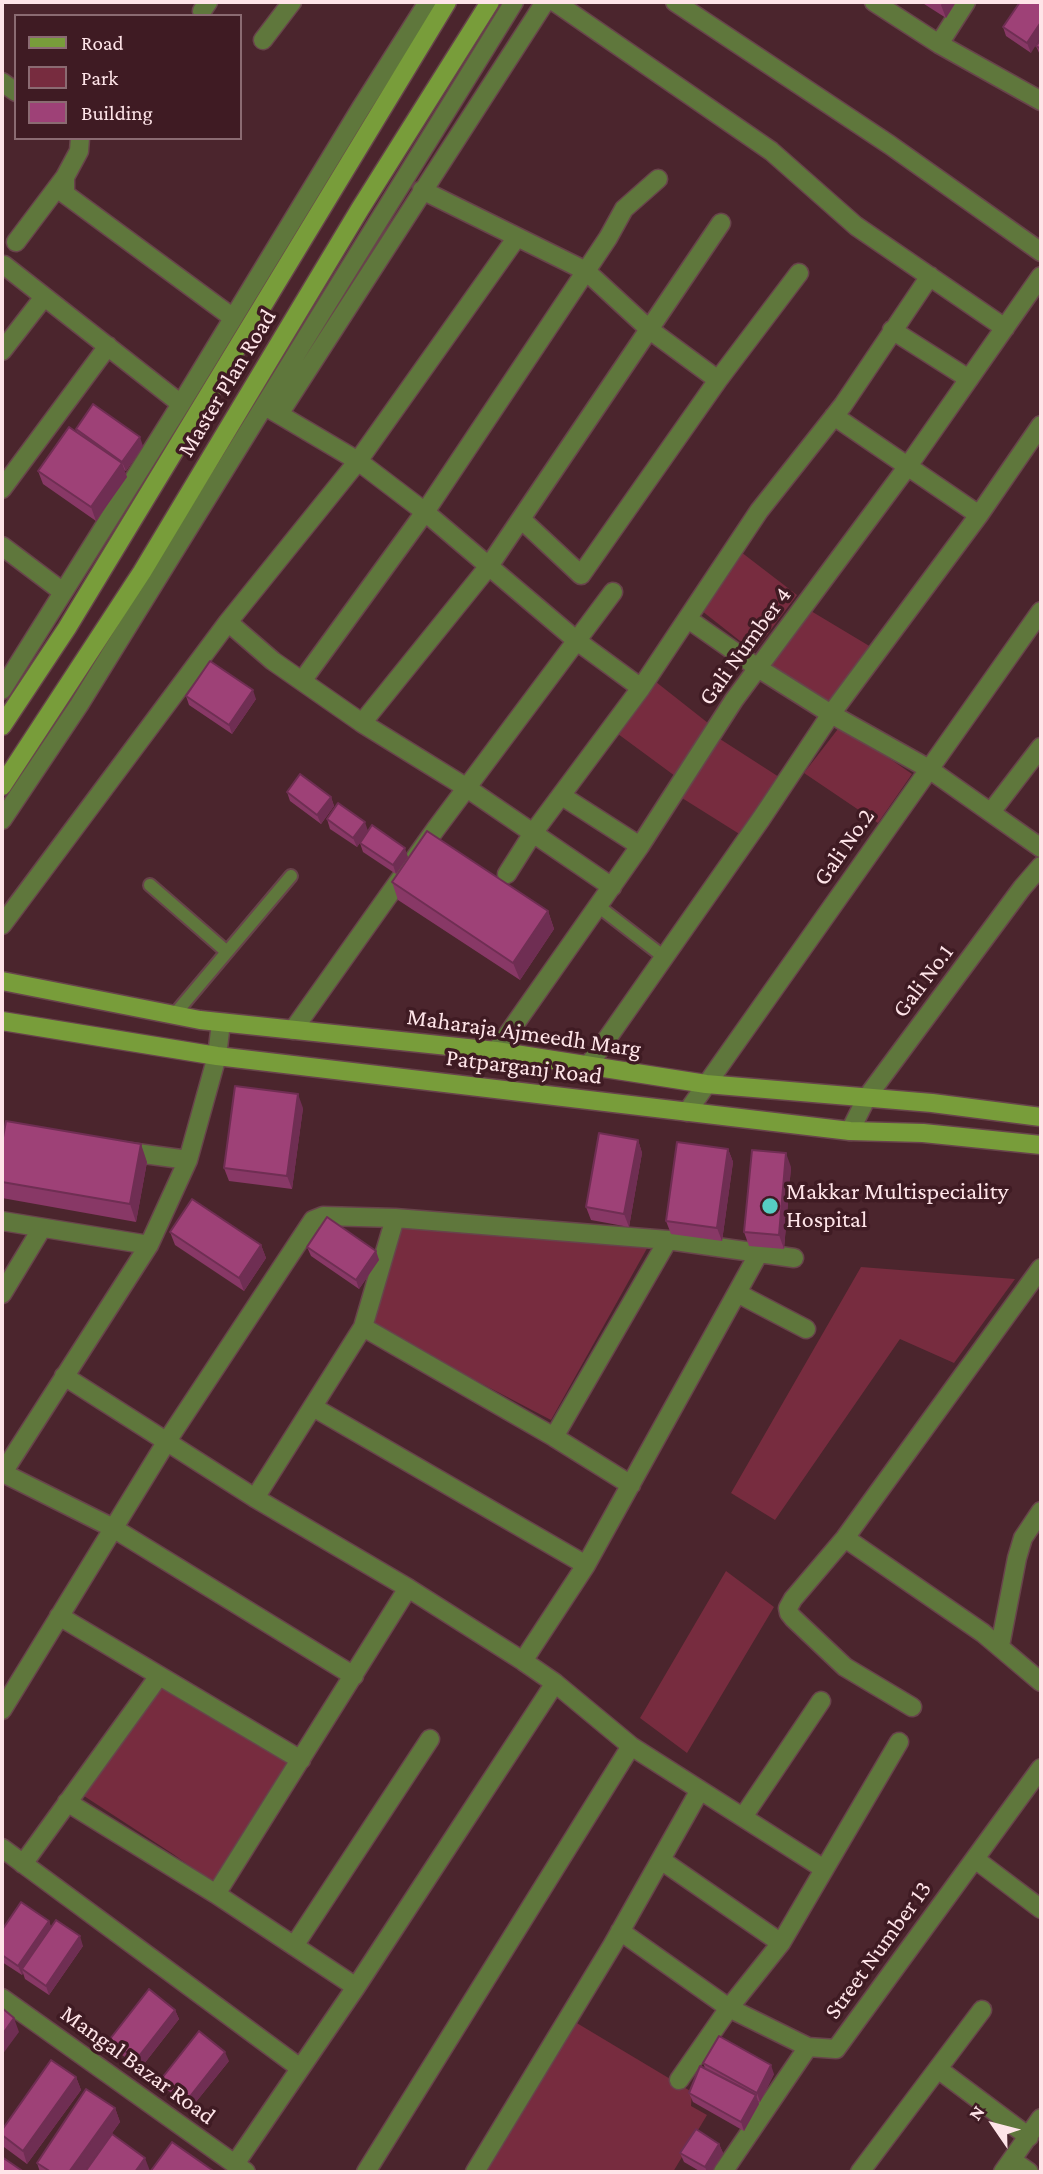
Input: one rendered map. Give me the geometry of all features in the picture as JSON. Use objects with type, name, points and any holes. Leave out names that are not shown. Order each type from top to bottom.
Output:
[{"type":"main road","name":"Master Plan Road","points":[[2,726],[67,628],[447,2]]},
{"type":"main road","name":"Master Plan Road","points":[[2,786],[142,572],[360,209],[489,2]]},
{"type":"main road","name":"Maharaja Ajmeedh Marg","points":[[2,981],[221,1023],[496,1051],[706,1084],[932,1102],[1041,1117]]},
{"type":"main road","name":"Patparganj Road","points":[[2,1021],[217,1056],[850,1131],[923,1133],[1041,1145]]},
{"type":"street","points":[[263,40],[292,2]]},
{"type":"street","points":[[2,690],[428,2]]},
{"type":"street","points":[[272,410],[514,2]]},
{"type":"street","points":[[2,820],[545,2]]},
{"type":"street","points":[[555,2],[771,151],[856,226],[1005,328]]},
{"type":"street","points":[[675,2],[890,145],[1041,252]]},
{"type":"street","points":[[939,44],[966,2]]},
{"type":"street","points":[[883,4],[939,44],[1041,101]]},
{"type":"street","points":[[16,242],[65,177],[82,140]]},
{"type":"street","points":[[65,177],[65,194],[69,198],[232,317]]},
{"type":"street","points":[[302,681],[425,512],[586,271],[624,209],[658,179]]},
{"type":"street","points":[[422,190],[586,271],[650,330],[718,380]]},
{"type":"street","points":[[362,723],[489,566],[721,223]]},
{"type":"street","points":[[2,925],[228,622],[358,461],[517,237]]},
{"type":"street","points":[[4,265],[181,404]]},
{"type":"street","points":[[521,519],[581,575],[718,380],[799,273]]},
{"type":"street","points":[[507,874],[533,833],[641,688],[759,511],[834,416],[930,276]]},
{"type":"street","name":"Gali Number 4","points":[[496,1051],[640,846],[734,700],[908,466],[1041,276]]},
{"type":"street","points":[[2,351],[44,297]]},
{"type":"street","points":[[892,330],[969,379]]},
{"type":"street","points":[[2,489],[108,346]]},
{"type":"street","points":[[272,410],[358,461],[425,512],[577,641],[641,688]]},
{"type":"street","points":[[834,416],[979,515]]},
{"type":"street","points":[[588,1066],[761,820],[831,714],[979,515],[1041,425]]},
{"type":"street","points":[[2,546],[63,592]]},
{"type":"street","points":[[293,1030],[467,788],[613,592]]},
{"type":"street","name":"Gali No.2","points":[[687,1112],[1041,611]]},
{"type":"street","points":[[688,619],[831,714],[929,769],[1041,848]]},
{"type":"street","points":[[228,622],[273,661],[362,723],[467,788],[611,887]]},
{"type":"street","points":[[991,812],[1041,747]]},
{"type":"street","points":[[562,796],[640,846]]},
{"type":"street","name":"Gali No.1","points":[[850,1131],[867,1097],[1041,866]]},
{"type":"street","points":[[221,1023],[217,1056],[188,1160],[149,1245],[2,1474],[113,1528],[354,1676]]},
{"type":"street","points":[[108,1150],[188,1160]]},
{"type":"street","points":[[2,1710],[167,1441],[313,1220],[323,1216],[396,1218],[668,1240],[794,1258]]},
{"type":"street","points":[[255,1498],[363,1327],[396,1218]]},
{"type":"street","points":[[2,1221],[149,1245]]},
{"type":"street","points":[[2,1294],[42,1228]]},
{"type":"street","points":[[554,1437],[668,1240]]},
{"type":"street","points":[[523,1661],[586,1565],[760,1253]]},
{"type":"street","points":[[912,1707],[845,1667],[789,1613],[793,1599],[845,1538],[1041,1268]]},
{"type":"street","points":[[737,1293],[807,1329]]},
{"type":"street","points":[[363,1327],[554,1437],[631,1485]]},
{"type":"street","points":[[64,1376],[255,1498],[408,1588],[523,1661],[555,1683],[631,1746],[824,1869]]},
{"type":"street","points":[[313,1406],[586,1565]]},
{"type":"street","points":[[1000,1646],[1011,1578],[1023,1538],[1041,1511]]},
{"type":"street","points":[[845,1538],[1000,1646],[1041,1682]]},
{"type":"street","points":[[216,1894],[408,1588]]},
{"type":"street","points":[[59,1616],[301,1760]]},
{"type":"street","points":[[23,1864],[159,1676]]},
{"type":"street","points":[[240,2168],[300,2068],[555,1683]]},
{"type":"street","points":[[743,1817],[821,1701]]},
{"type":"street","points":[[294,1946],[430,1739]]},
{"type":"street","points":[[679,2080],[729,2008],[781,1944],[899,1742]]},
{"type":"street","points":[[366,2172],[631,1746]]},
{"type":"street","name":"Street Number 13","points":[[808,2047],[836,2049],[1041,1768]]},
{"type":"street","points":[[475,2172],[620,1931],[700,1790]]},
{"type":"street","points":[[68,1802],[216,1894],[356,1987]]},
{"type":"street","points":[[2,1848],[300,2068]]},
{"type":"street","points":[[975,1859],[1041,1909]]},
{"type":"street","points":[[661,1860],[781,1944]]},
{"type":"street","points":[[620,1931],[729,2008],[808,2047],[723,2172]]},
{"type":"street","name":"Mangal Bazar Road","points":[[2,1998],[240,2168]]},
{"type":"street","points":[[860,2172],[982,2010]]},
{"type":"street","points":[[938,2069],[1029,2137]]},
{"type":"street","points":[[1029,2172],[1008,2166],[1041,2118]]},
{"type":"lane","points":[[174,1015],[291,876]]},
{"type":"lane","points":[[150,885],[227,952]]},
{"type":"lane","points":[[598,906],[664,957]]},
{"type":"green space","points":[[741,552],[797,595],[754,652],[702,611]]},
{"type":"green space","points":[[811,611],[871,647],[827,707],[768,663]]},
{"type":"green space","points":[[656,682],[708,723],[675,776],[618,734]]},
{"type":"green space","points":[[841,725],[912,774],[878,823],[804,773]]},
{"type":"green space","points":[[720,739],[779,777],[741,835],[682,798]]},
{"type":"green space","points":[[404,1214],[650,1243],[551,1420],[368,1324]]},
{"type":"green space","points":[[861,1267],[1015,1279],[954,1363],[900,1339],[775,1520],[731,1493]]},
{"type":"green space","points":[[726,1571],[774,1607],[687,1753],[640,1718]]},
{"type":"green space","points":[[162,1687],[289,1764],[215,1884],[84,1796]]},
{"type":"green space","points":[[565,2016],[692,2092],[691,2106],[707,2115],[673,2172],[465,2172]]},
{"type":"building","points":[[1020,2],[1041,2],[1041,22],[1027,43],[1003,27]]},
{"type":"building","points":[[93,404],[140,437],[122,462],[76,429]]},
{"type":"building","points":[[69,427],[122,463],[91,507],[38,471]]},
{"type":"building","points":[[210,661],[253,690],[229,725],[186,696]]},
{"type":"building","points":[[300,774],[331,797],[317,815],[287,792]]},
{"type":"building","points":[[338,803],[365,822],[353,838],[327,819]]},
{"type":"building","points":[[372,825],[405,848],[393,865],[360,843]]},
{"type":"building","points":[[427,831],[548,911],[513,963],[392,882]]},
{"type":"building","points":[[235,1086],[298,1094],[287,1176],[224,1168]]},
{"type":"building","points":[[6,1121],[141,1144],[130,1204],[2,1182],[2,1143]]},
{"type":"building","points":[[599,1133],[638,1140],[624,1214],[586,1207]]},
{"type":"building","points":[[677,1142],[728,1149],[717,1228],[666,1221]]},
{"type":"building","name":"Makkar Multispeciality Hospital","points":[[752,1150],[786,1153],[779,1235],[744,1232]]},
{"type":"building","points":[[192,1199],[261,1245],[239,1278],[170,1232]]},
{"type":"building","points":[[327,1217],[376,1251],[356,1280],[307,1247]]},
{"type":"building","points":[[21,1902],[49,1921],[18,1966],[2,1955],[2,1930]]},
{"type":"building","points":[[56,1920],[80,1936],[46,1986],[22,1969]]},
{"type":"building","points":[[149,1989],[175,2010],[136,2060],[110,2039]]},
{"type":"building","points":[[2,2008],[14,2018],[2,2035]]},
{"type":"building","points":[[199,2031],[225,2052],[188,2099],[162,2078]]},
{"type":"building","points":[[719,2036],[771,2065],[757,2093],[703,2063]]},
{"type":"building","points":[[51,2060],[76,2077],[23,2151],[2,2135],[2,2130]]},
{"type":"building","points":[[700,2066],[756,2095],[741,2122],[689,2093]]},
{"type":"building","points":[[86,2089],[115,2108],[69,2172],[51,2172],[37,2163]]},
{"type":"building","points":[[696,2129],[719,2144],[705,2167],[680,2153]]},
{"type":"building","points":[[112,2134],[145,2158],[135,2172],[85,2172]]},
{"type":"building","points":[[172,2142],[215,2172],[150,2172]]},
{"type":"building","points":[[2,2157],[24,2172],[2,2172]]},
{"type":"place","name":"Makkar Multispeciality Hospital","points":[[770,1206]]}]
